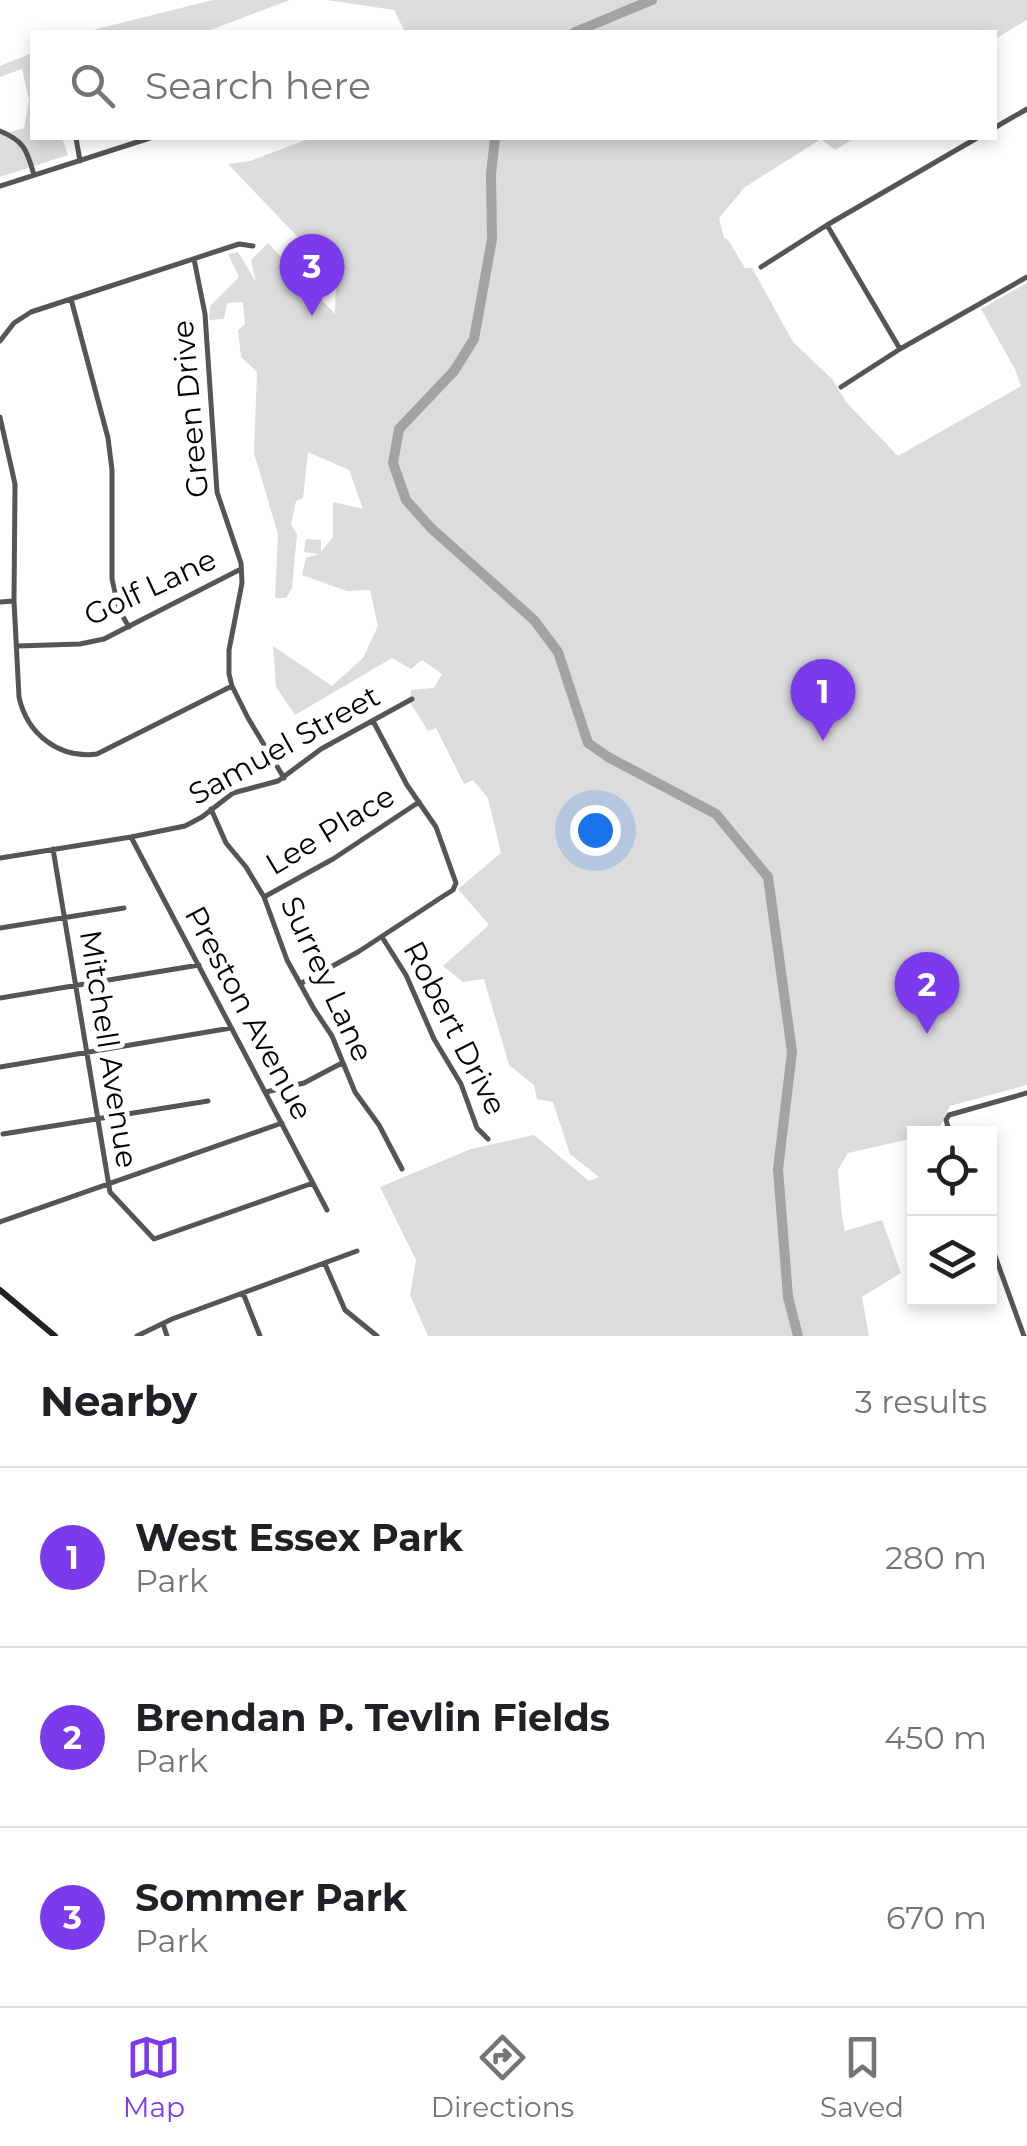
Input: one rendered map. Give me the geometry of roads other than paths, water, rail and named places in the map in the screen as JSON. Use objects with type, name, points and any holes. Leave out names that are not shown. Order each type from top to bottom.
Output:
[{"type":"street","points":[[997,126],[1027,109]]},
{"type":"street","points":[[0,131],[21,142],[34,175]]},
{"type":"street","points":[[76,140],[80,161]]},
{"type":"street","points":[[0,186],[144,140]]},
{"type":"street","points":[[761,267],[826,224],[974,140]]},
{"type":"street","points":[[826,224],[900,349]]},
{"type":"street","points":[[0,341],[24,316],[239,244],[254,246]]},
{"type":"street","name":"Green Drive","points":[[194,259],[206,314],[217,492],[241,569],[239,604],[229,650],[232,686],[284,778]]},
{"type":"street","points":[[841,387],[1027,276]]},
{"type":"street","points":[[71,299],[108,438],[112,470],[112,579],[119,610],[129,627]]},
{"type":"street","points":[[0,417],[15,484],[16,646],[19,697],[26,719],[45,741],[74,754],[90,755],[105,752],[232,686]]},
{"type":"street","name":"Golf Lane","points":[[16,646],[80,644],[104,639],[241,569]]},
{"type":"street","points":[[0,602],[14,601]]},
{"type":"street","name":"Samuel Street","points":[[0,858],[185,826],[233,793],[284,778],[321,749],[412,699]]},
{"type":"street","points":[[300,984],[382,937],[455,886],[436,827],[397,767],[373,720]]},
{"type":"street","name":"Lee Place","points":[[264,896],[333,859],[419,802]]},
{"type":"street","name":"Surrey Lane","points":[[211,809],[226,842],[264,896],[287,960],[332,1036],[356,1092],[402,1169]]},
{"type":"street","name":"Preston Avenue","points":[[132,837],[327,1210]]},
{"type":"street","name":"Mitchell Avenue","points":[[53,849],[110,1192],[154,1239],[313,1183]]},
{"type":"street","points":[[0,928],[124,908]]},
{"type":"street","name":"Robert Drive","points":[[382,937],[406,975],[434,1039],[461,1084],[477,1128],[488,1139]]},
{"type":"street","points":[[0,998],[199,965]]},
{"type":"street","points":[[0,1067],[231,1028]]},
{"type":"street","points":[[266,1092],[304,1083],[342,1063]]},
{"type":"street","points":[[948,1126],[946,1117],[1027,1094]]},
{"type":"street","points":[[4,1134],[208,1100]]},
{"type":"street","points":[[0,1222],[282,1123]]},
{"type":"street","points":[[137,1336],[357,1251]]},
{"type":"street","points":[[997,1261],[1024,1336]]},
{"type":"street","points":[[324,1263],[345,1310],[377,1336]]},
{"type":"street","points":[[0,1290],[55,1336]]},
{"type":"street","points":[[244,1292],[260,1336]]},
{"type":"street","points":[[163,1324],[167,1336]]},
{"type":"waterway","points":[[580,30],[652,0]]},
{"type":"waterway","points":[[495,140],[492,239],[474,339],[454,371],[399,429],[393,463],[406,500],[431,528],[534,620],[558,652],[588,743],[716,814],[768,877],[792,1052],[778,1169],[788,1297],[798,1336]]},
{"type":"place","name":"Sommer Park","points":[[312,316]]},
{"type":"place","name":"West Essex Park","points":[[823,741]]},
{"type":"place","name":"Brendan P. Tevlin Fields","points":[[927,1034]]}]
